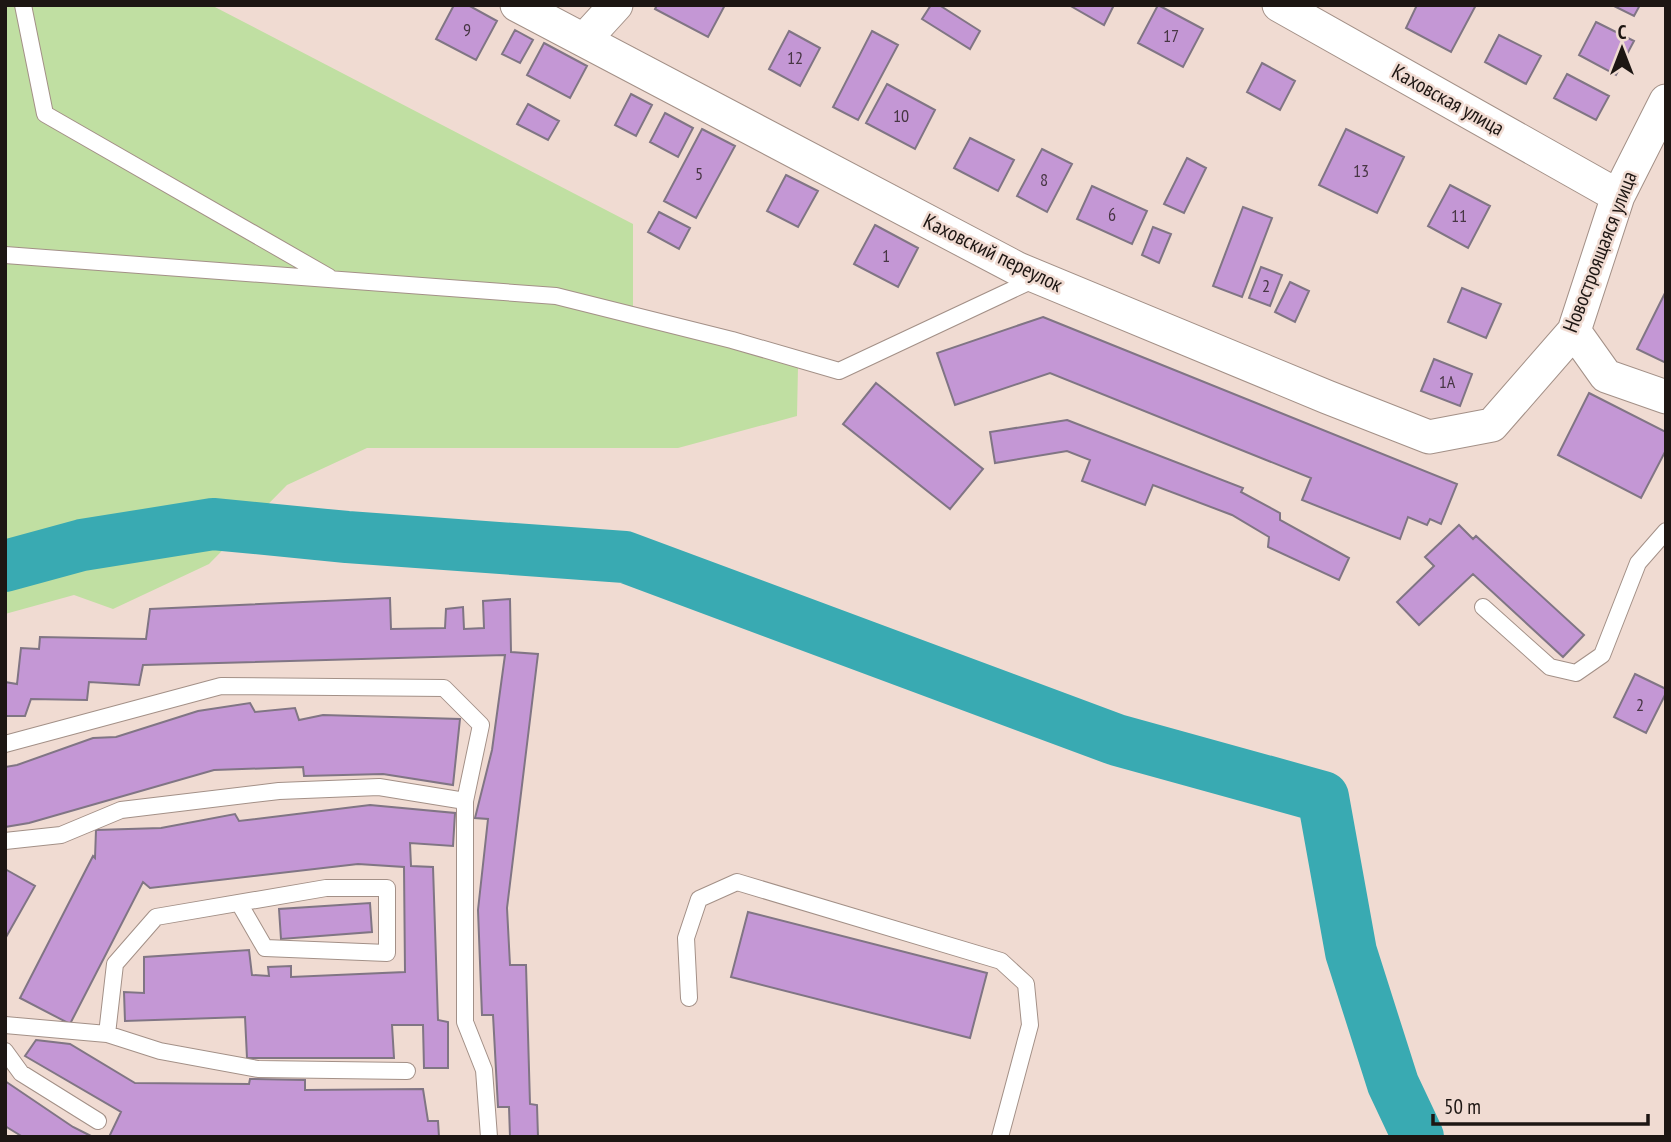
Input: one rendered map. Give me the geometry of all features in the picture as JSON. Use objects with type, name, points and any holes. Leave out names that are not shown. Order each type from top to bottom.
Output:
[{"type":"street","name":"Каховский переулок","points":[[517,5],[1038,277],[1429,437],[1492,425]]},
{"type":"street","points":[[584,40],[616,5]]},
{"type":"street","name":"Каховская улица","points":[[1279,5],[1618,196]]},
{"type":"street","name":"Новостроящаяся улица","points":[[1492,425],[1574,331],[1618,196],[1666,101]]},
{"type":"street","points":[[1574,331],[1606,376],[1666,397]]},
{"type":"lane","points":[[23,5],[45,114],[334,280]]},
{"type":"lane","points":[[5,255],[556,296],[732,340],[839,371],[1038,277]]},
{"type":"lane","points":[[1483,607],[1550,667],[1576,673],[1602,655],[1638,563],[1666,531]]},
{"type":"lane","points":[[5,744],[221,686],[444,688],[481,725],[465,801],[465,1022],[484,1070],[489,1137]]},
{"type":"lane","points":[[5,841],[61,835],[121,810],[279,791],[379,787],[465,801]]},
{"type":"lane","points":[[689,998],[686,938],[699,899],[737,882],[1001,961],[1026,984],[1030,1025],[1000,1137]]},
{"type":"lane","points":[[107,1034],[115,964],[156,917],[326,888],[387,888],[387,953],[265,948],[239,903]]},
{"type":"lane","points":[[5,1025],[107,1034],[160,1051],[258,1069],[407,1071]]},
{"type":"lane","points":[[5,1051],[21,1073],[99,1121]]},
{"type":"green space","points":[[5,5],[211,5],[633,224],[633,308],[798,367],[797,416],[678,448],[367,448],[287,485],[209,564],[113,609],[74,595],[5,614]]},
{"type":"building","points":[[454,5],[468,5],[497,21],[476,60],[436,39]]},
{"type":"building","points":[[657,5],[725,5],[708,37],[655,9]]},
{"type":"building","points":[[931,5],[939,5],[980,31],[970,49],[922,19]]},
{"type":"building","points":[[1069,5],[1114,5],[1104,25]]},
{"type":"building","points":[[1158,5],[1203,29],[1183,67],[1138,43]]},
{"type":"building","points":[[1417,5],[1476,5],[1451,52],[1406,28]]},
{"type":"building","points":[[1612,5],[1640,5],[1634,16]]},
{"type":"building","points":[[1596,22],[1634,41],[1616,75],[1579,55]]},
{"type":"building","points":[[515,30],[533,40],[520,63],[502,54]]},
{"type":"building","points":[[789,31],[820,48],[800,86],[769,69]]},
{"type":"building","points":[[872,31],[898,45],[858,120],[833,107]]},
{"type":"building","points":[[1499,35],[1541,56],[1526,84],[1485,62]]},
{"type":"building","points":[[544,43],[587,66],[570,98],[527,75]]},
{"type":"building","points":[[1262,63],[1295,81],[1280,110],[1247,92]]},
{"type":"building","points":[[1567,74],[1609,96],[1596,120],[1554,98]]},
{"type":"building","points":[[887,84],[935,110],[915,149],[866,123]]},
{"type":"building","points":[[631,94],[652,105],[636,136],[615,125]]},
{"type":"building","points":[[528,104],[559,121],[548,140],[517,124]]},
{"type":"building","points":[[665,113],[693,128],[678,157],[650,142]]},
{"type":"building","points":[[702,129],[735,146],[696,218],[664,201]]},
{"type":"building","points":[[1346,129],[1404,157],[1377,213],[1319,185]]},
{"type":"building","points":[[970,138],[1014,160],[998,191],[954,168]]},
{"type":"building","points":[[1042,149],[1072,164],[1047,212],[1017,196]]},
{"type":"building","points":[[1187,158],[1206,168],[1184,213],[1164,204]]},
{"type":"building","points":[[786,175],[818,191],[798,227],[767,211]]},
{"type":"building","points":[[1450,185],[1490,206],[1468,248],[1428,226]]},
{"type":"building","points":[[1092,186],[1147,211],[1132,244],[1077,219]]},
{"type":"building","points":[[1243,207],[1272,218],[1242,297],[1213,286]]},
{"type":"building","points":[[659,212],[690,228],[679,249],[648,232]]},
{"type":"building","points":[[875,225],[918,248],[898,287],[854,264]]},
{"type":"building","points":[[1153,227],[1171,234],[1159,263],[1142,255]]},
{"type":"building","points":[[1261,267],[1282,275],[1270,306],[1249,298]]},
{"type":"building","points":[[1290,282],[1309,291],[1295,322],[1275,312]]},
{"type":"building","points":[[1462,288],[1501,304],[1486,338],[1448,322]]},
{"type":"building","points":[[1666,291],[1666,363],[1637,349]]},
{"type":"building","points":[[1043,317],[1457,484],[1441,524],[1430,519],[1427,525],[1408,517],[1400,539],[1302,500],[1311,478],[1050,373],[955,405],[937,353]]},
{"type":"building","points":[[1434,359],[1472,374],[1460,406],[1421,391]]},
{"type":"building","points":[[876,383],[983,469],[950,509],[843,424]]},
{"type":"building","points":[[1589,393],[1666,432],[1666,450],[1641,498],[1558,455]]},
{"type":"building","points":[[1067,420],[1243,488],[1241,492],[1280,513],[1280,520],[1349,558],[1339,580],[1268,547],[1269,537],[1232,515],[1153,485],[1145,505],[1082,481],[1090,460],[1067,451],[995,463],[990,432]]},
{"type":"building","points":[[1459,525],[1473,539],[1476,536],[1584,635],[1563,657],[1473,574],[1419,625],[1397,602],[1434,566],[1425,557]]},
{"type":"building","points":[[390,598],[391,629],[445,628],[446,609],[463,607],[464,629],[484,628],[483,601],[510,599],[511,652],[538,654],[507,908],[510,965],[526,965],[530,1104],[537,1105],[538,1137],[510,1137],[509,1107],[498,1107],[493,1015],[482,1015],[478,910],[488,819],[475,818],[492,750],[505,655],[143,665],[139,685],[89,682],[87,700],[31,699],[25,716],[5,716],[5,682],[17,684],[21,648],[39,649],[40,637],[146,639],[150,609]]},
{"type":"building","points":[[1635,674],[1666,689],[1646,733],[1614,717]]},
{"type":"building","points":[[250,703],[255,712],[295,708],[299,720],[323,715],[460,719],[453,785],[383,774],[304,776],[303,767],[214,770],[29,823],[5,827],[5,767],[93,738],[116,737],[198,711]]},
{"type":"building","points":[[370,805],[455,813],[453,846],[410,843],[411,866],[433,867],[438,1020],[448,1022],[448,1068],[424,1068],[423,1025],[392,1025],[394,1058],[247,1058],[245,1017],[125,1021],[124,992],[144,993],[144,957],[249,950],[252,975],[269,976],[268,967],[291,966],[291,977],[405,972],[404,867],[358,864],[150,888],[143,882],[70,1024],[20,998],[93,856],[95,858],[96,830],[161,828],[235,814],[239,821]]},
{"type":"building","points":[[5,869],[35,886],[5,939]]},
{"type":"building","points":[[370,903],[372,932],[281,939],[279,909]]},
{"type":"building","points":[[748,912],[987,973],[970,1038],[731,977]]},
{"type":"building","points":[[36,1040],[70,1044],[135,1083],[249,1084],[250,1079],[305,1080],[305,1090],[423,1089],[428,1121],[438,1121],[439,1137],[109,1137],[121,1112],[25,1056]]},
{"type":"building","points":[[5,1081],[73,1127],[93,1137],[23,1137],[5,1126]]},
{"type":"waterway","points":[[5,566],[82,545],[213,524],[347,537],[625,557],[1117,740],[1323,797],[1351,952],[1393,1084],[1418,1137]]}]
